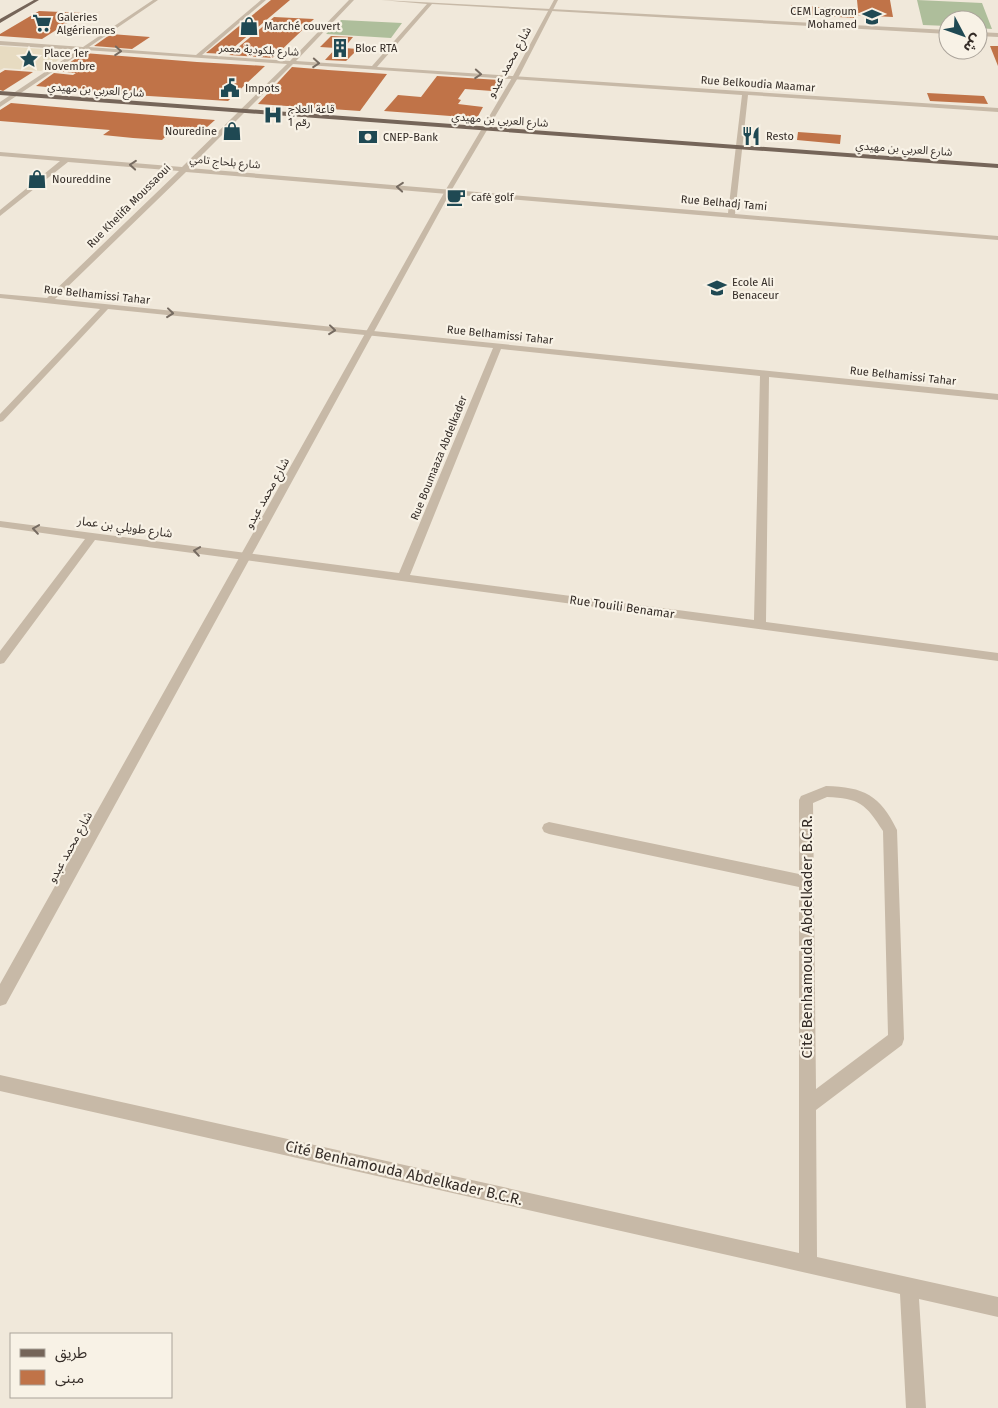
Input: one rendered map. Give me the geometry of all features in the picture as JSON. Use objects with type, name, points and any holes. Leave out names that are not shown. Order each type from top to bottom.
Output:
[{"type":"main road","points":[[0,21],[37,0]]},
{"type":"main road","name":"شارع العربي بن مهيدي","points":[[0,93],[998,166]]},
{"type":"street","points":[[0,105],[156,0]]},
{"type":"street","points":[[198,56],[264,0]]},
{"type":"street","name":"Rue Khelifa Moussaoui","points":[[49,301],[182,169],[244,111],[352,0]]},
{"type":"street","points":[[383,0],[938,31]]},
{"type":"street","name":"شارع محمد عبدو","points":[[0,999],[371,334],[448,191],[516,76],[556,0]]},
{"type":"street","points":[[374,67],[430,3]]},
{"type":"street","name":"شارع بلكودية معمر","points":[[0,43],[516,76]]},
{"type":"street","name":"Rue Belkoudia Maamar","points":[[516,76],[998,110]]},
{"type":"street","points":[[731,215],[745,93]]},
{"type":"street","name":"شارع بلحاج تامي","points":[[0,154],[448,191]]},
{"type":"street","points":[[0,214],[67,159]]},
{"type":"street","name":"Rue Belhadj Tami","points":[[448,191],[998,238]]},
{"type":"street","name":"Rue Belhamissi Tahar","points":[[0,296],[998,397]]},
{"type":"street","points":[[0,419],[106,307]]},
{"type":"street","name":"Rue Boumaaza Abdelkader","points":[[403,578],[498,346]]},
{"type":"street","points":[[760,626],[765,373]]},
{"type":"street","name":"شارع طويلي بن عمار","points":[[0,524],[245,558]]},
{"type":"street","points":[[0,660],[92,537]]},
{"type":"street","name":"Rue Touili Benamar","points":[[245,558],[998,657]]},
{"type":"street","name":"Cité Benhamouda Abdelkader B.C.R.","points":[[808,1106],[896,1039],[890,830],[875,806],[851,792],[826,790],[806,800],[808,1264]]},
{"type":"street","points":[[549,828],[807,882]]},
{"type":"street","name":"Cité Benhamouda Abdelkader B.C.R.","points":[[0,1083],[998,1307]]},
{"type":"street","points":[[910,1287],[916,1408]]},
{"type":"green space","points":[[917,0],[982,3],[985,10],[938,10],[938,26],[923,25]]},
{"type":"green space","points":[[988,19],[992,29],[988,29]]},
{"type":"green space","points":[[341,20],[402,23],[391,38],[326,34]]},
{"type":"shaded area","name":"Place 1er Novembre","points":[[0,46],[72,51],[41,71],[4,68],[0,70]]},
{"type":"building","name":"Marché couvert","points":[[271,0],[290,0],[226,54],[206,53]]},
{"type":"building","points":[[857,0],[890,0],[893,17],[854,15],[854,18],[791,14],[791,5],[858,10]]},
{"type":"building","name":"Galeries Algériennes","points":[[39,11],[83,13],[42,39],[0,36],[0,34]]},
{"type":"building","points":[[274,17],[314,19],[273,58],[229,55]]},
{"type":"building","points":[[111,34],[150,37],[132,49],[94,46]]},
{"type":"building","name":"Bloc RTA","points":[[331,36],[353,37],[344,48],[358,49],[346,61],[325,60],[336,48],[320,47]]},
{"type":"building","points":[[990,46],[998,46],[998,66]]},
{"type":"building","points":[[84,53],[265,66],[228,101],[54,90],[57,88],[36,86],[54,73],[73,75],[76,73],[57,71]]},
{"type":"building","points":[[292,67],[387,74],[360,111],[258,104]]},
{"type":"building","points":[[5,70],[33,72],[3,91],[0,90],[0,73]]},
{"type":"building","points":[[437,76],[499,80],[492,91],[465,89],[458,99],[461,100],[458,104],[483,107],[477,118],[384,111],[398,95],[421,97]]},
{"type":"building","points":[[927,93],[984,96],[988,104],[930,101]]},
{"type":"building","points":[[11,103],[215,120],[198,135],[169,133],[162,140],[133,138],[103,135],[110,130],[0,121],[0,110]]},
{"type":"building","points":[[798,132],[841,135],[840,144],[797,140]]},
{"type":"place","name":"CEM Lagroum Mohamed","points":[[872,17]]},
{"type":"place","name":"Galeries Algériennes","points":[[42,23]]},
{"type":"place","name":"Marché couvert","points":[[249,26]]},
{"type":"place","name":"Bloc RTA","points":[[340,48]]},
{"type":"place","name":"Place 1er Novembre","points":[[29,59]]},
{"type":"place","name":"Impots","points":[[230,88]]},
{"type":"place","name":"قاعة العلاج رقم 1","points":[[273,115]]},
{"type":"place","name":"Nouredine","points":[[232,131]]},
{"type":"place","name":"Resto","points":[[751,136]]},
{"type":"place","name":"CNEP-Bank","points":[[368,137]]},
{"type":"place","name":"Noureddine","points":[[37,179]]},
{"type":"place","name":"cafė golf","points":[[456,197]]},
{"type":"place","name":"Ecole Ali Benaceur","points":[[717,288]]}]
